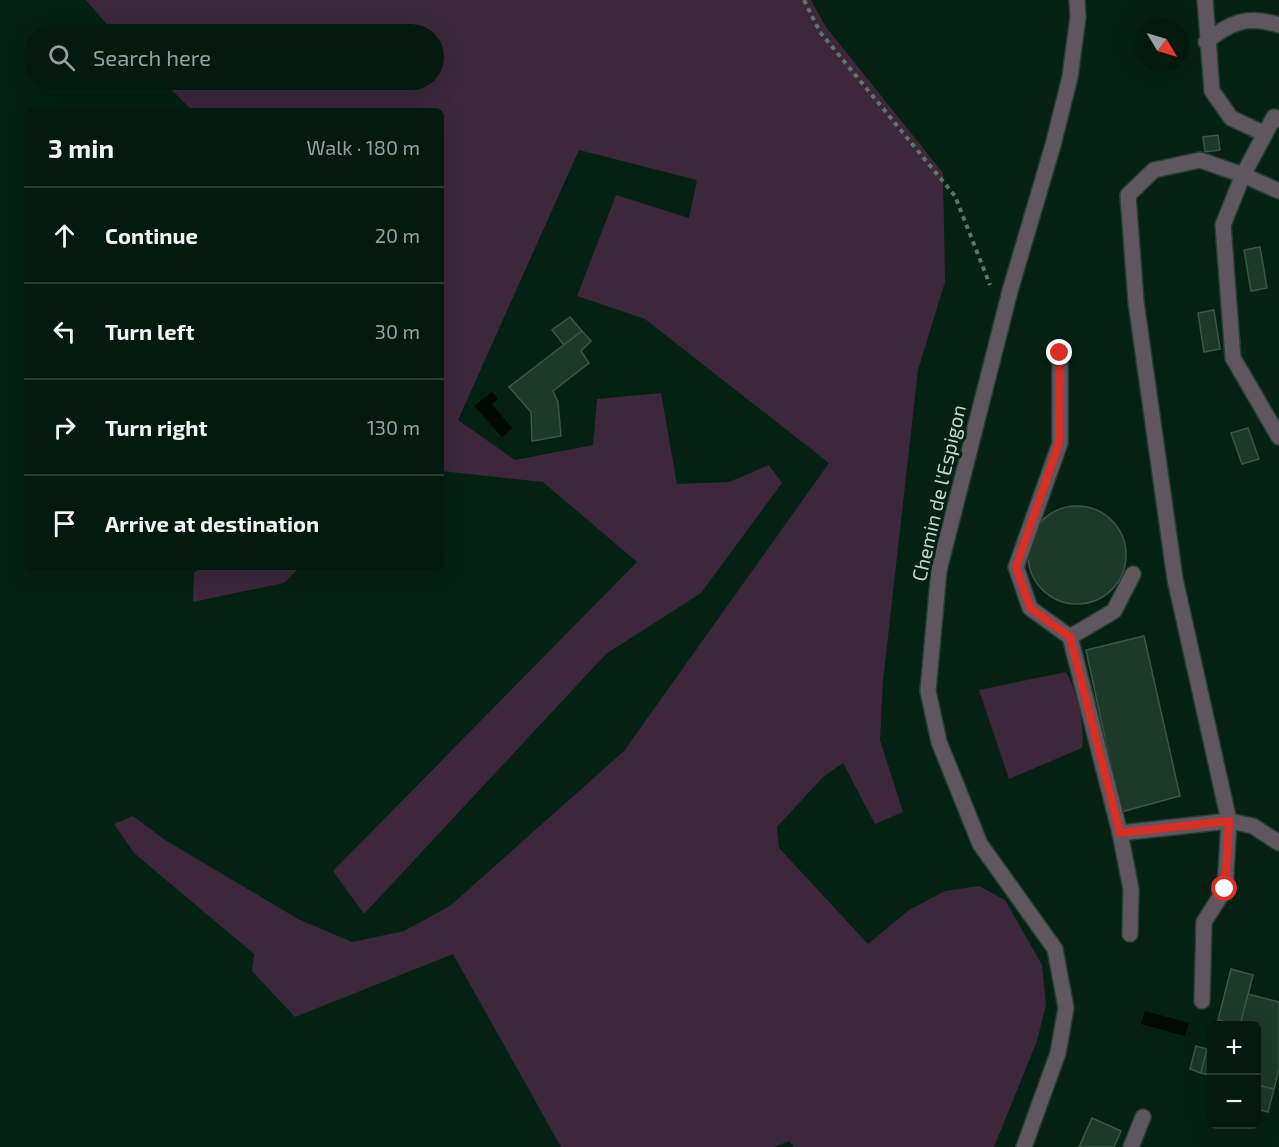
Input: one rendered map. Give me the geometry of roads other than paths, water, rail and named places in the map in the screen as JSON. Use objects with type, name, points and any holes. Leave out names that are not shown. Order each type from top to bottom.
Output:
[{"type":"street","name":"Chemin de l'Espigon","points":[[1024,1147],[1058,1053],[1066,1008],[1055,949],[981,844],[939,742],[928,691],[939,570],[1002,322],[1053,145],[1070,77],[1078,17],[1077,0]]},
{"type":"street","points":[[1205,0],[1206,42],[1212,90],[1231,118],[1265,134]]},
{"type":"street","points":[[1206,42],[1222,28],[1257,18],[1279,25]]},
{"type":"street","points":[[1277,116],[1243,174],[1223,225],[1233,357],[1279,437]]},
{"type":"street","points":[[1202,1001],[1204,922],[1225,889],[1229,821],[1175,579],[1136,302],[1128,195],[1154,170],[1200,160],[1243,174],[1279,191]]},
{"type":"street","points":[[1060,353],[1059,443],[1016,567],[1030,608],[1070,637],[1120,833],[1131,890],[1130,934]]},
{"type":"street","points":[[1070,637],[1114,611],[1133,574]]},
{"type":"street","points":[[1120,833],[1229,821],[1253,826],[1279,843]]},
{"type":"street","points":[[1131,1147],[1143,1118]]}]
